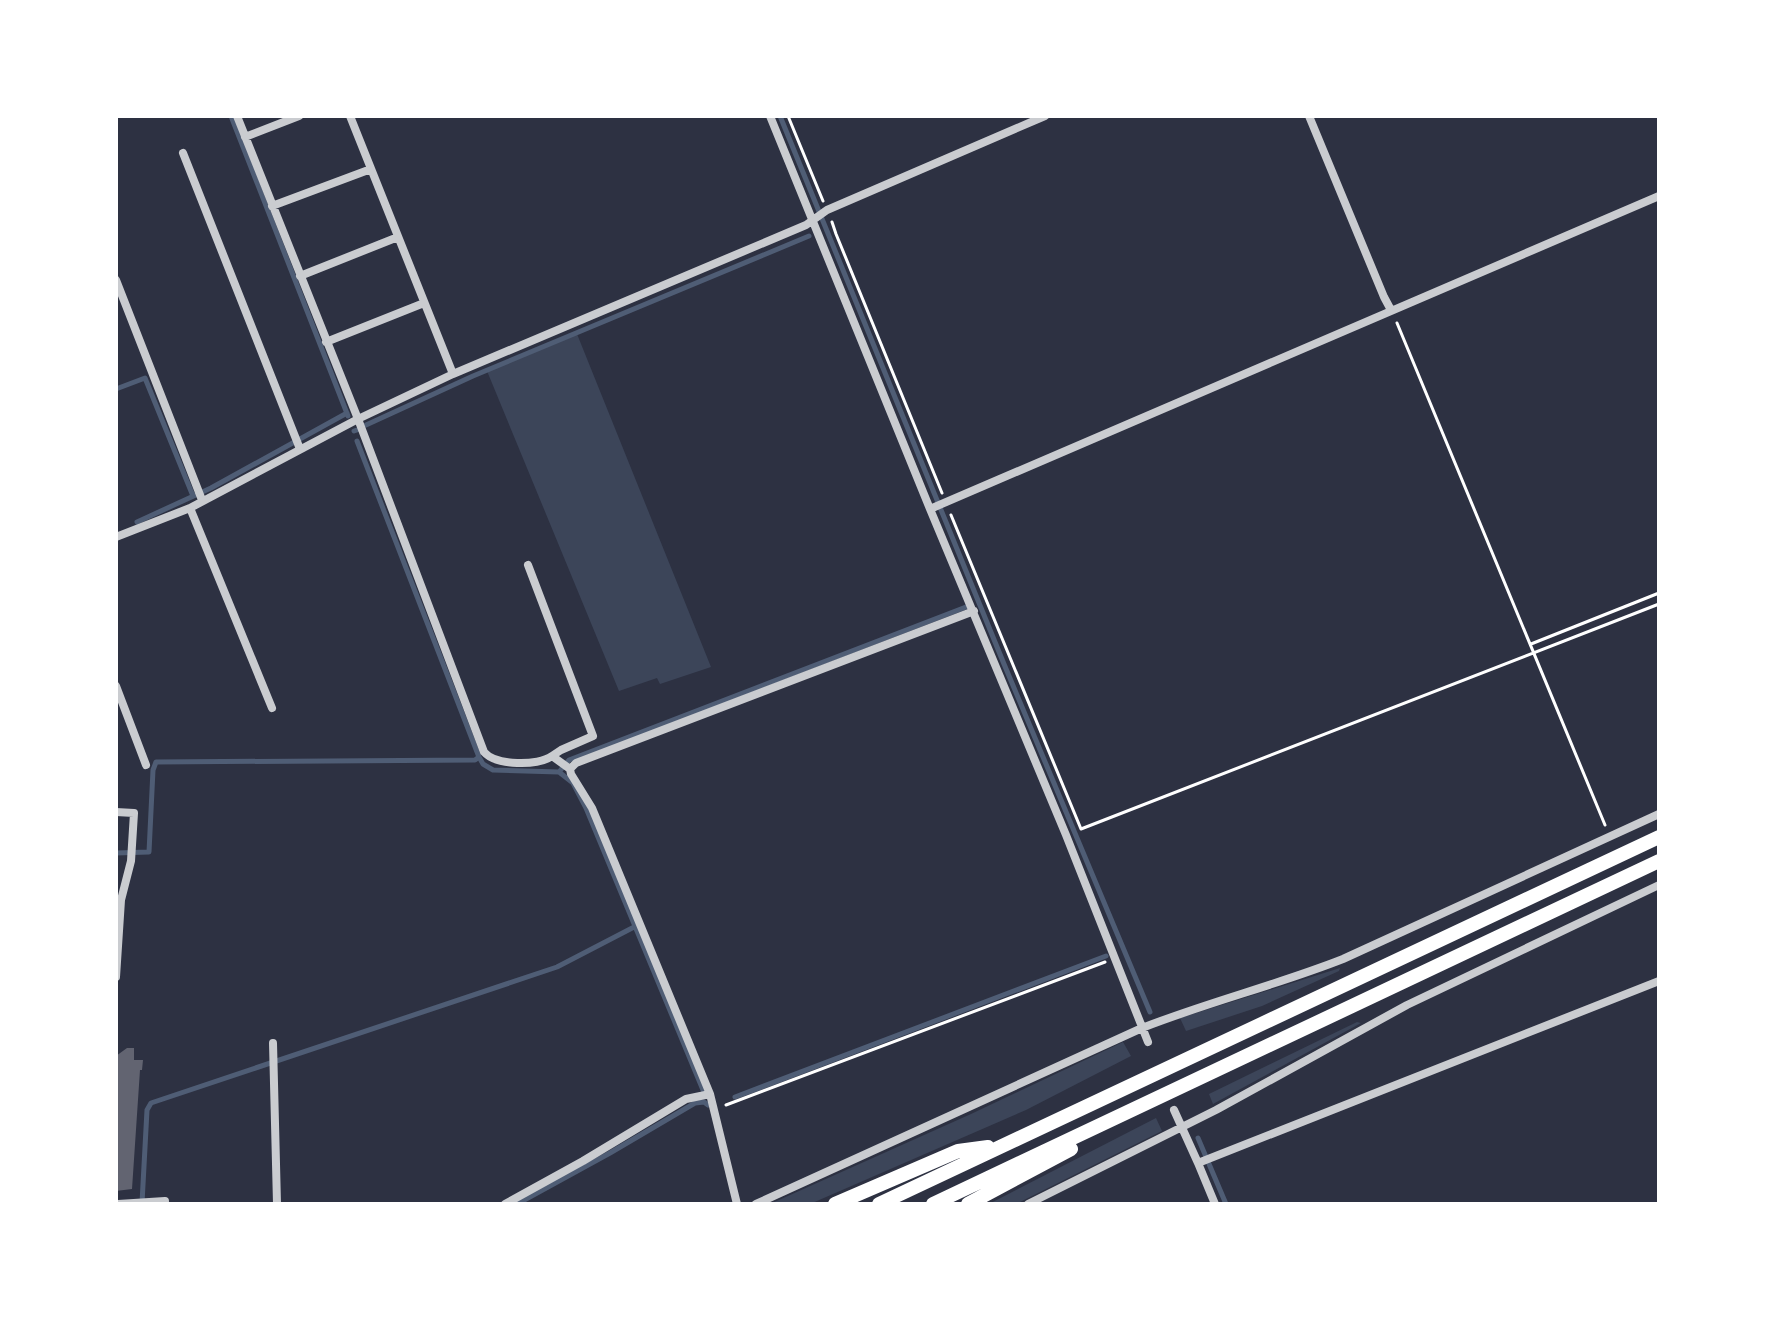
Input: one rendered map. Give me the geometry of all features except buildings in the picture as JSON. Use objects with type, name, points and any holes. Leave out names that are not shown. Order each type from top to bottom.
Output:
[{"type":"highway","points":[[879,1204],[1659,837]]},
{"type":"highway","points":[[933,1204],[1659,861]]},
{"type":"highway","points":[[968,1204],[1227,1065]]},
{"type":"highway","points":[[835,1204],[958,1151],[1001,1146]]},
{"type":"street","points":[[237,116],[358,419],[484,752],[499,762],[544,762],[561,750],[593,736],[528,565]]},
{"type":"street","points":[[245,137],[299,116]]},
{"type":"street","points":[[350,116],[453,374]]},
{"type":"street","points":[[770,116],[820,214],[938,505],[974,611],[1148,1042]]},
{"type":"street","points":[[116,537],[190,508],[201,495],[298,444],[453,374],[792,231],[820,214],[1045,116]]},
{"type":"street","points":[[1309,116],[1391,310]]},
{"type":"street","points":[[183,153],[298,444]]},
{"type":"street","points":[[272,206],[371,169]]},
{"type":"street","points":[[938,505],[1659,196]]},
{"type":"street","points":[[300,276],[398,237]]},
{"type":"street","points":[[116,280],[201,495]]},
{"type":"street","points":[[326,342],[424,303]]},
{"type":"street","points":[[190,508],[272,708]]},
{"type":"street","points":[[566,767],[974,611]]},
{"type":"street","points":[[116,686],[146,765]]},
{"type":"street","points":[[552,756],[566,767],[592,808],[710,1094],[737,1204]]},
{"type":"street","points":[[116,812],[134,813],[132,853],[118,900],[116,977]]},
{"type":"street","points":[[756,1204],[1142,1028],[1343,959],[1659,814]]},
{"type":"street","points":[[1028,1204],[1182,1127],[1407,1005],[1659,885]]},
{"type":"street","points":[[1203,1161],[1659,981]]},
{"type":"street","points":[[273,1043],[277,1204]]},
{"type":"street","points":[[505,1204],[686,1099],[710,1094]]},
{"type":"street","points":[[1174,1110],[1203,1161],[1215,1204]]},
{"type":"street","points":[[118,1204],[165,1201]]},
{"type":"path","points":[[788,116],[820,214],[831,225],[938,505],[1079,830],[1659,604]]},
{"type":"path","points":[[1391,310],[1610,836]]},
{"type":"path","points":[[1531,644],[1659,593]]},
{"type":"path","points":[[715,1109],[1116,958]]},
{"type":"shaded area","points":[[577,334],[711,667],[660,684],[657,678],[619,691],[487,371]]},
{"type":"shaded area","points":[[1340,968],[1262,1006],[1186,1031],[1180,1018]]},
{"type":"shaded area","points":[[1357,1022],[1361,1023],[1213,1104],[1209,1094]]},
{"type":"shaded area","points":[[1123,1042],[1131,1056],[1026,1110],[810,1204],[770,1204],[971,1114]]},
{"type":"shaded area","points":[[1156,1118],[1162,1131],[1016,1204],[989,1204]]},
{"type":"waterway","points":[[231,116],[348,416]]},
{"type":"waterway","points":[[780,116],[1150,1012]]},
{"type":"waterway","points":[[366,425],[473,376],[809,236]]},
{"type":"waterway","points":[[116,389],[145,378],[193,496]]},
{"type":"waterway","points":[[137,522],[211,488],[347,413]]},
{"type":"waterway","points":[[357,441],[479,757],[483,764],[493,770],[559,772],[569,760],[966,607]]},
{"type":"waterway","points":[[116,853],[149,852],[156,762],[475,760],[479,757]]},
{"type":"waterway","points":[[559,772],[573,783],[586,808],[703,1090]]},
{"type":"waterway","points":[[142,1203],[147,1110],[151,1103],[557,967],[636,926]]},
{"type":"waterway","points":[[735,1097],[1106,956]]},
{"type":"waterway","points":[[517,1204],[695,1103],[708,1105]]},
{"type":"waterway","points":[[1198,1138],[1226,1204]]}]
